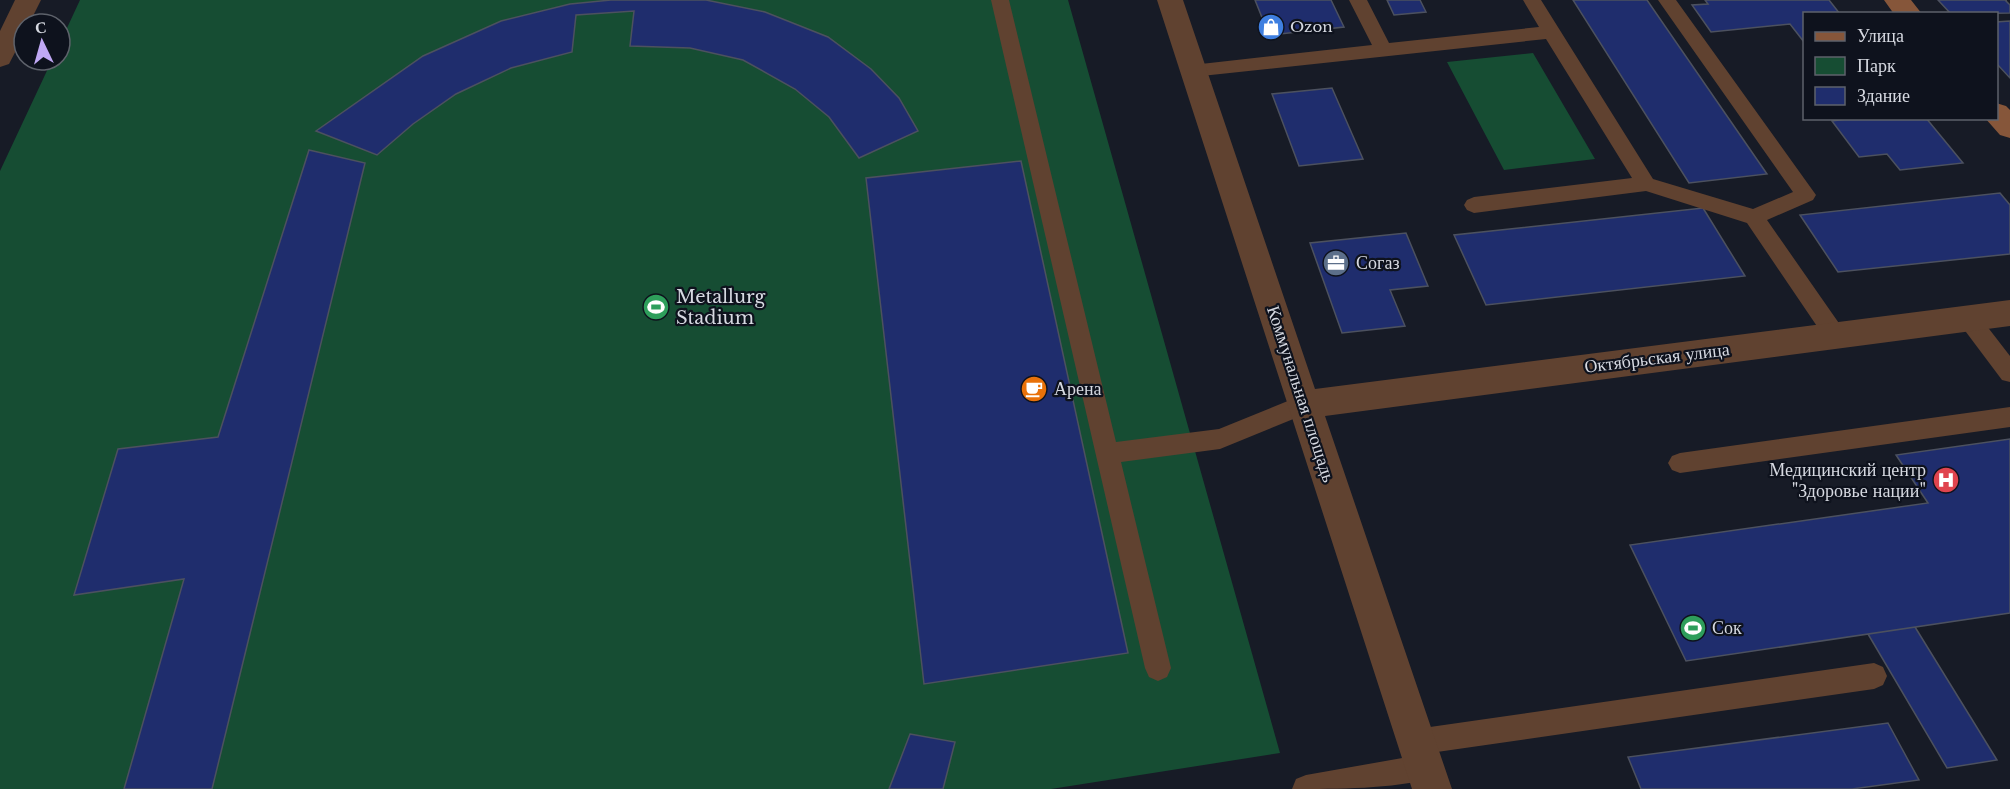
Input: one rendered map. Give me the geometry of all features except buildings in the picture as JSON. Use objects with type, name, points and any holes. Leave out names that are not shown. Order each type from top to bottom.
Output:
[{"type":"street","points":[[0,58],[28,0]]},
{"type":"street","name":"Коммунальная площадь","points":[[1170,0],[1424,766]]},
{"type":"street","points":[[1897,0],[1907,12]]},
{"type":"street","points":[[1998,114],[2010,128]]},
{"type":"street","name":"Октябрьская улица","points":[[1305,404],[2010,313]]},
{"type":"lane","points":[[1000,0],[1158,668]]},
{"type":"lane","points":[[1358,0],[1383,50]]},
{"type":"lane","points":[[1532,0],[1646,184]]},
{"type":"lane","points":[[1667,0],[1806,195],[1754,217]]},
{"type":"lane","points":[[1192,71],[1551,32]]},
{"type":"lane","points":[[1474,205],[1646,184],[1754,217],[1835,335]]},
{"type":"lane","points":[[1968,318],[2010,374]]},
{"type":"lane","points":[[1108,453],[1220,440],[1305,404]]},
{"type":"lane","points":[[1680,463],[2010,417]]},
{"type":"lane","points":[[1306,789],[1874,676]]},
{"type":"green space","name":"Metallurg Stadium","points":[[80,0],[1068,0],[1280,753],[1051,789],[0,789],[0,171],[46,72],[72,72],[72,17]]},
{"type":"green space","points":[[1533,53],[1595,159],[1504,170],[1447,62]]},
{"type":"place","name":"Ozon","points":[[1271,27]]},
{"type":"place","name":"Согаз","points":[[1336,263]]},
{"type":"place","name":"Metallurg Stadium","points":[[656,307]]},
{"type":"place","name":"Арена","points":[[1034,389]]},
{"type":"place","name":"Медицинский центр \"Здоровье нации\"","points":[[1946,480]]},
{"type":"place","name":"Сок","points":[[1693,628]]}]
